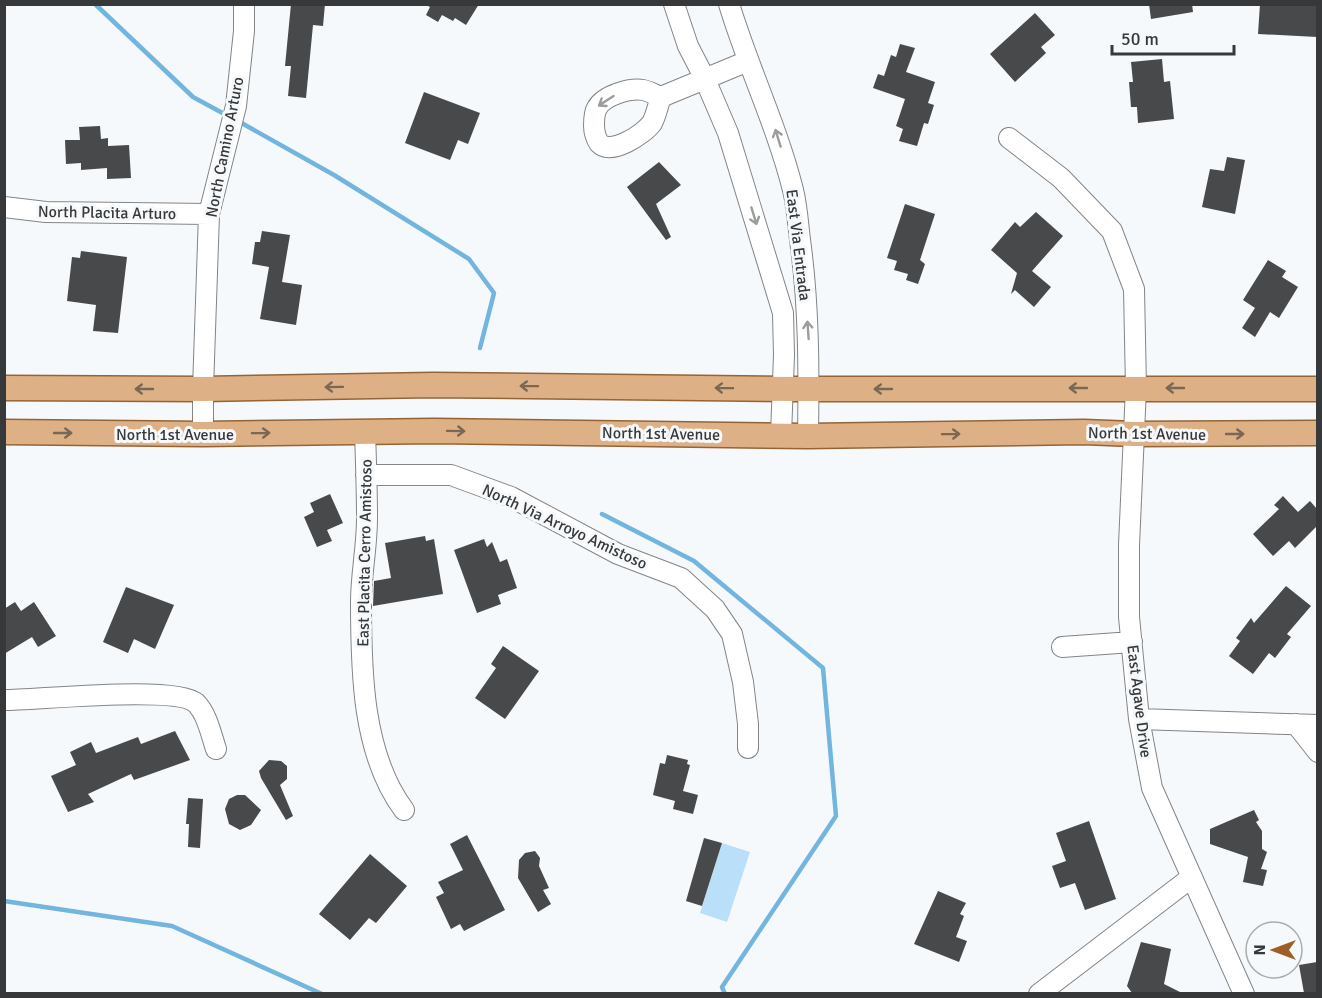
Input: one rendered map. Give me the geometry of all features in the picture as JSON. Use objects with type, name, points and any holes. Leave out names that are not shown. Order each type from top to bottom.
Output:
[{"type":"main road","points":[[4,388],[203,389],[434,385],[782,389],[1317,389]]},
{"type":"main road","name":"North 1st Avenue","points":[[4,432],[203,434],[434,431],[808,436],[1084,432],[1317,433]]},
{"type":"street","name":"North Camino Arturo","points":[[203,434],[209,214],[236,106],[244,31],[244,4]]},
{"type":"street","name":"East Via Entrada","points":[[674,4],[688,46],[728,133],[783,313],[781,435]]},
{"type":"street","name":"East Via Entrada","points":[[729,4],[748,61],[774,126],[794,192],[805,271],[810,354],[808,436]]},
{"type":"street","points":[[661,97],[704,77],[748,61]]},
{"type":"street","name":"East Agave Drive","points":[[1010,138],[1061,178],[1112,231],[1134,289],[1136,388],[1129,545],[1129,617],[1139,719],[1152,789],[1244,993]]},
{"type":"street","name":"North Placita Arturo","points":[[4,207],[46,212],[209,214]]},
{"type":"street","name":"East Placita Cerro Amistoso","points":[[365,432],[367,521],[361,601],[365,708],[375,749],[393,795],[404,810]]},
{"type":"street","name":"North Via Arroyo Amistoso","points":[[366,475],[451,475],[511,497],[618,554],[681,578],[715,609],[732,634],[743,682],[748,724],[748,748]]},
{"type":"street","points":[[1062,647],[1132,642]]},
{"type":"street","points":[[4,700],[89,695],[176,695],[194,702],[203,712],[216,749]]},
{"type":"street","points":[[1139,719],[1317,725]]},
{"type":"street","points":[[1296,724],[1317,752]]},
{"type":"street","points":[[1039,993],[1192,877]]},
{"type":"shaded area","points":[[722,843],[750,852],[727,922],[700,913]]},
{"type":"building","points":[[291,4],[325,4],[323,26],[313,25],[306,98],[288,96],[291,66],[285,66]]},
{"type":"building","points":[[425,4],[479,4],[466,25],[455,18],[453,21],[442,15],[438,22],[426,15],[430,7]]},
{"type":"building","points":[[1149,4],[1192,4],[1193,12],[1151,19]]},
{"type":"building","points":[[1260,4],[1317,6],[1317,37],[1258,34]]},
{"type":"building","points":[[1035,13],[1055,35],[1041,47],[1046,53],[1015,82],[990,54]]},
{"type":"building","points":[[900,44],[915,48],[906,72],[935,82],[928,103],[934,105],[928,124],[924,123],[917,146],[899,141],[903,129],[896,126],[905,99],[873,88],[878,74],[884,76],[891,55],[896,57]]},
{"type":"building","points":[[1162,59],[1164,82],[1170,81],[1174,119],[1138,123],[1137,107],[1131,107],[1129,82],[1133,82],[1131,62]]},
{"type":"building","points":[[424,92],[480,113],[468,144],[458,140],[450,160],[405,143]]},
{"type":"building","points":[[100,126],[101,139],[108,138],[108,146],[129,145],[131,178],[107,179],[107,168],[81,170],[81,163],[66,164],[65,140],[80,140],[79,127]]},
{"type":"building","points":[[1227,157],[1245,160],[1235,214],[1202,207],[1210,169],[1224,171]]},
{"type":"building","points":[[659,162],[681,185],[656,204],[671,237],[666,240],[627,187]]},
{"type":"building","points":[[905,204],[935,214],[920,260],[925,264],[918,284],[906,280],[908,274],[894,270],[897,261],[887,258]]},
{"type":"building","points":[[1036,212],[1063,236],[1032,271],[1051,287],[1034,307],[1015,290],[1011,294],[1017,273],[991,250],[1015,222],[1020,227]]},
{"type":"building","points":[[262,231],[290,235],[282,282],[302,285],[296,325],[260,319],[269,267],[252,264],[255,242],[260,242]]},
{"type":"building","points":[[81,251],[127,257],[118,333],[93,331],[96,305],[67,301],[72,257],[80,258]]},
{"type":"building","points":[[1268,260],[1286,271],[1282,277],[1298,287],[1279,318],[1270,312],[1255,337],[1242,328],[1255,308],[1243,300]]},
{"type":"building","points":[[330,494],[343,523],[327,530],[332,541],[317,547],[304,517],[314,512],[310,503]]},
{"type":"building","points":[[1283,496],[1298,512],[1310,501],[1317,509],[1317,526],[1295,548],[1289,541],[1273,556],[1253,534],[1279,509],[1274,505]]},
{"type":"building","points":[[425,536],[426,541],[434,539],[443,594],[373,606],[374,581],[391,578],[385,543]]},
{"type":"building","points":[[484,539],[487,547],[492,542],[500,562],[507,559],[517,588],[498,595],[501,604],[477,613],[454,550]]},
{"type":"building","points":[[1286,586],[1311,606],[1287,634],[1291,637],[1275,658],[1269,653],[1253,674],[1229,656],[1240,641],[1236,638],[1251,618],[1254,623]]},
{"type":"building","points":[[126,587],[174,605],[155,649],[134,639],[128,653],[103,642]]},
{"type":"building","points":[[15,602],[21,611],[34,602],[56,636],[38,647],[32,637],[4,654],[4,609]]},
{"type":"building","points":[[503,646],[539,671],[505,719],[475,698],[496,668],[491,664]]},
{"type":"building","points":[[175,731],[190,760],[134,780],[131,774],[88,794],[94,802],[68,812],[51,776],[76,765],[70,752],[91,742],[96,753],[138,737],[141,744]]},
{"type":"building","points":[[667,755],[688,760],[687,764],[690,765],[683,791],[698,795],[693,814],[673,809],[675,801],[653,795],[660,763],[665,764]]},
{"type":"building","points":[[269,760],[281,761],[287,766],[287,779],[280,785],[293,816],[286,820],[259,771]]},
{"type":"building","points":[[237,795],[245,795],[261,810],[251,825],[240,830],[229,824],[225,809],[229,799]]},
{"type":"building","points":[[188,798],[203,799],[200,848],[188,847],[189,824],[186,824]]},
{"type":"building","points":[[1254,810],[1259,820],[1256,822],[1262,831],[1262,849],[1267,852],[1261,869],[1267,870],[1263,886],[1243,882],[1248,857],[1210,844],[1210,829]]},
{"type":"building","points":[[1089,821],[1116,899],[1085,910],[1075,883],[1060,888],[1052,866],[1066,861],[1056,833]]},
{"type":"building","points":[[467,835],[505,910],[464,931],[460,924],[451,929],[436,897],[444,893],[438,882],[463,870],[450,844]]},
{"type":"building","points":[[704,838],[722,843],[702,906],[686,901]]},
{"type":"building","points":[[535,851],[540,858],[539,866],[549,888],[543,890],[551,904],[538,912],[518,878],[519,860],[525,853]]},
{"type":"building","points":[[370,854],[407,886],[376,923],[369,918],[350,940],[319,914]]},
{"type":"building","points":[[938,891],[966,903],[960,914],[964,916],[956,937],[967,941],[959,962],[914,944]]},
{"type":"building","points":[[1141,942],[1171,949],[1164,984],[1182,993],[1132,993],[1127,986]]},
{"type":"building","points":[[1317,962],[1317,993],[1304,993],[1302,980],[1304,980],[1304,964]]},
{"type":"waterway","points":[[95,4],[193,97],[228,116]]},
{"type":"waterway","points":[[238,121],[334,175],[469,259],[494,293],[480,348]]},
{"type":"waterway","points":[[602,514],[694,561],[823,668],[836,816],[722,987],[725,994]]},
{"type":"waterway","points":[[4,901],[172,926],[322,994]]}]
